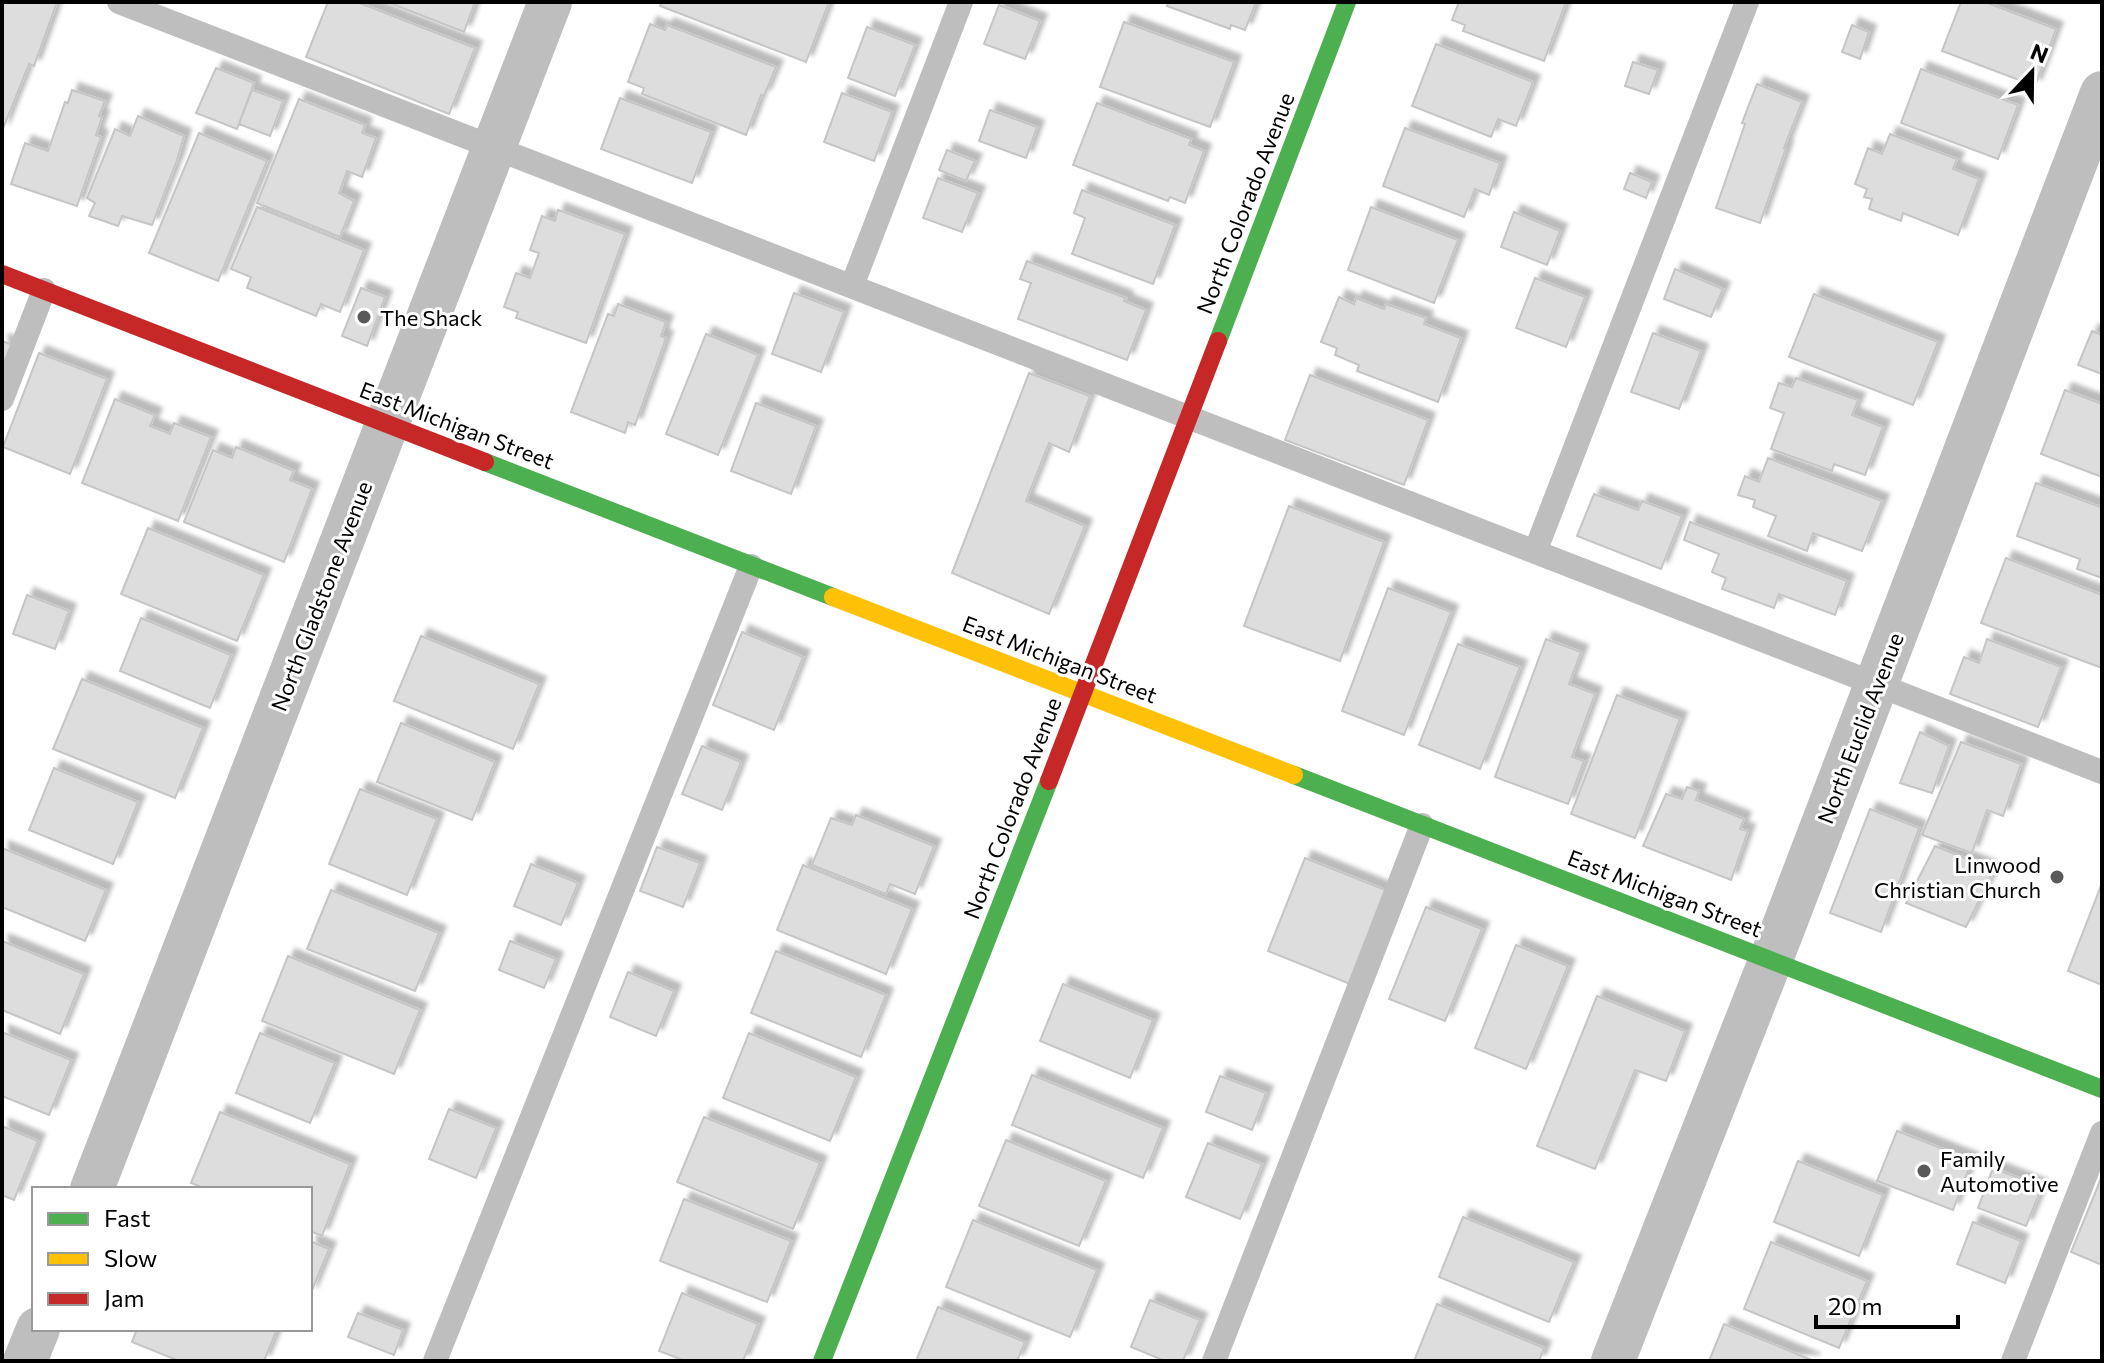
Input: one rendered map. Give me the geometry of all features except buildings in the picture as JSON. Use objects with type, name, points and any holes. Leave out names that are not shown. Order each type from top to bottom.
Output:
[{"type":"main road","name":"North Colorado Avenue","points":[[822,1361],[1347,2]]},
{"type":"main road","name":"East Michigan Street","points":[[2,274],[2102,1089]]},
{"type":"street","name":"North Gladstone Avenue","points":[[93,1187],[550,2]]},
{"type":"street","name":"North Euclid Avenue","points":[[1613,1361],[2102,93]]},
{"type":"street","points":[[25,1361],[37,1331]]},
{"type":"lane","points":[[119,2],[175,12],[494,148],[2102,772]]},
{"type":"lane","points":[[852,286],[961,2]]},
{"type":"lane","points":[[1535,552],[1747,2]]},
{"type":"lane","points":[[2,399],[44,290]]},
{"type":"lane","points":[[435,1361],[751,566]]},
{"type":"lane","points":[[1214,1361],[1422,825]]},
{"type":"lane","points":[[2013,1361],[2102,1133]]},
{"type":"traffic: fast","points":[[1218,341],[1347,2]]},
{"type":"traffic: fast","points":[[485,462],[833,597]]},
{"type":"traffic: fast","points":[[1294,775],[2102,1089]]},
{"type":"traffic: fast","points":[[822,1361],[1049,781]]},
{"type":"traffic: slow","points":[[833,597],[1294,775]]},
{"type":"traffic: jam","points":[[2,274],[485,462]]},
{"type":"traffic: jam","points":[[1049,781],[1218,341]]},
{"type":"place","name":"The Shack","points":[[364,317]]},
{"type":"place","name":"Linwood Christian Church","points":[[2057,877]]},
{"type":"place","name":"Family Automotive","points":[[1924,1171]]}]
